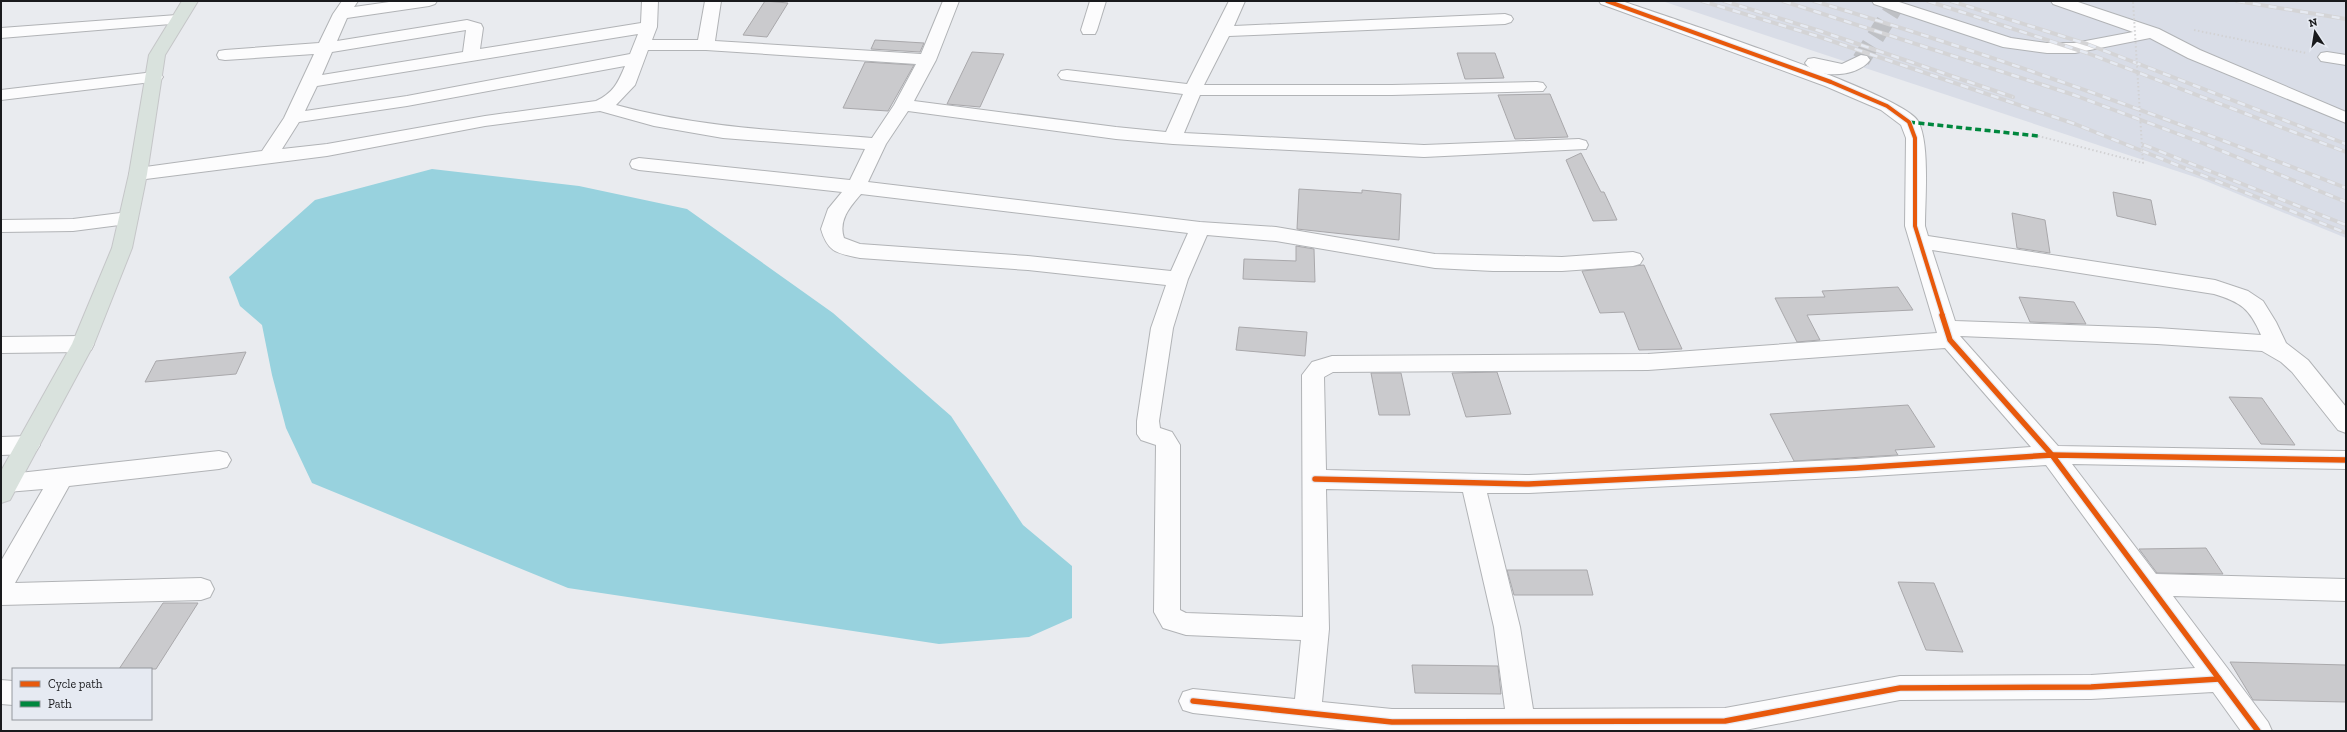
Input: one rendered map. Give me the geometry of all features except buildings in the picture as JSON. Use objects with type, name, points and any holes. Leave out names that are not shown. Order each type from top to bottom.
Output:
[{"type":"main road","points":[[4,488],[83,344],[122,248],[151,103],[157,55],[190,1]]},
{"type":"street","points":[[268,157],[294,118],[309,82],[346,7],[429,1]]},
{"type":"street","points":[[138,174],[327,150],[549,111],[600,106],[614,99],[626,85],[641,52],[649,27],[650,1]]},
{"type":"street","points":[[706,45],[713,1]]},
{"type":"street","points":[[951,1],[927,60],[903,105],[877,144],[856,187],[838,209],[832,222],[832,235],[835,242],[845,248],[860,251],[1028,263],[1178,279]]},
{"type":"street","points":[[1089,30],[1098,1]]},
{"type":"street","points":[[1173,138],[1193,90],[1224,31],[1237,1]]},
{"type":"street","points":[[1606,1],[1831,82],[1887,106],[1903,116],[1913,128],[1915,138],[1915,226],[1948,334],[2052,455],[2258,731]]},
{"type":"street","points":[[1642,1],[1838,70],[1849,70],[1861,60]]},
{"type":"street","points":[[1880,1],[2009,43],[2047,48],[2075,48],[2153,33]]},
{"type":"street","points":[[2059,1],[2153,33],[2194,54],[2346,118]]},
{"type":"street","points":[[1224,31],[1505,19]]},
{"type":"street","points":[[1,33],[177,20]]},
{"type":"street","points":[[225,55],[325,48],[467,25],[475,28],[471,56]]},
{"type":"street","points":[[309,82],[649,27]]},
{"type":"street","points":[[294,118],[407,101],[641,52],[706,45],[927,60]]},
{"type":"street","points":[[2326,57],[2346,60]]},
{"type":"street","points":[[1067,76],[1193,90],[1392,90],[1537,87]]},
{"type":"street","points":[[1,95],[154,77]]},
{"type":"street","points":[[903,105],[1116,133],[1173,138],[1424,151],[1579,145]]},
{"type":"street","points":[[600,106],[654,121],[722,132],[877,144]]},
{"type":"street","points":[[639,164],[856,187],[1200,228],[1276,234],[1435,261],[1493,264],[1562,264],[1633,259]]},
{"type":"street","points":[[1,226],[73,225],[128,218]]},
{"type":"street","points":[[1200,228],[1178,279],[1162,328],[1148,421],[1149,434],[1164,438],[1168,445],[1167,612],[1172,620],[1186,624],[1316,629]]},
{"type":"street","points":[[1919,241],[2215,287],[2249,298],[2262,311],[2276,346],[2297,363],[2346,424]]},
{"type":"street","points":[[1308,714],[1316,629],[1313,375],[1315,371],[1324,366],[1648,362],[1948,334],[2180,337],[2240,340],[2276,346]]},
{"type":"street","points":[[1,345],[83,344]]},
{"type":"street","points":[[1,446],[28,445]]},
{"type":"street","points":[[1315,479],[1529,484],[1856,468],[2052,455],[2346,460]]},
{"type":"street","points":[[4,488],[62,477],[219,460]]},
{"type":"street","points":[[1,584],[62,477]]},
{"type":"street","points":[[1473,482],[1507,627],[1521,722]]},
{"type":"street","points":[[2149,585],[2346,590]]},
{"type":"street","points":[[1,594],[201,589]]},
{"type":"street","points":[[1192,701],[1392,722],[1725,721],[1900,688],[2092,687],[2220,679]]},
{"type":"street","points":[[1,692],[12,693]]},
{"type":"path","points":[[2038,136],[2143,163],[2134,1]]},
{"type":"path","points":[[2188,29],[2326,57]]},
{"type":"shaded area","points":[[1662,1],[2346,1],[2346,238],[2201,179]]},
{"type":"water","points":[[432,169],[579,186],[687,209],[833,313],[951,416],[1023,525],[1072,566],[1072,618],[1029,637],[939,644],[568,588],[312,483],[286,428],[272,375],[262,325],[240,306],[229,277],[315,200]]},
{"type":"tunnel","points":[[1861,60],[1898,1]]},
{"type":"railway","points":[[1702,1],[1817,36],[2075,124],[2346,233]]},
{"type":"railway","points":[[1724,1],[1820,31],[2013,97]]},
{"type":"railway","points":[[1783,1],[2074,95],[2205,144],[2346,202]]},
{"type":"railway","points":[[1814,1],[1948,43],[2082,89],[2214,137],[2346,188]]},
{"type":"railway","points":[[1928,1],[2087,53],[2346,152]]},
{"type":"railway","points":[[1951,1],[2087,44],[2346,144]]},
{"type":"railway","points":[[2237,1],[2346,19]]},
{"type":"railway","points":[[2144,145],[2346,225]]},
{"type":"marked path","points":[[1909,122],[2038,136]]},
{"type":"cycle path","points":[[1607,1],[1831,82],[1887,106],[1909,122],[1915,138],[1915,226],[1950,340],[2052,455],[2258,731]]},
{"type":"cycle path","points":[[1315,479],[1529,484],[1856,468],[2052,455],[2346,460]]},
{"type":"cycle path","points":[[1193,701],[1392,722],[1725,721],[1900,688],[2091,687],[2219,679]]}]
